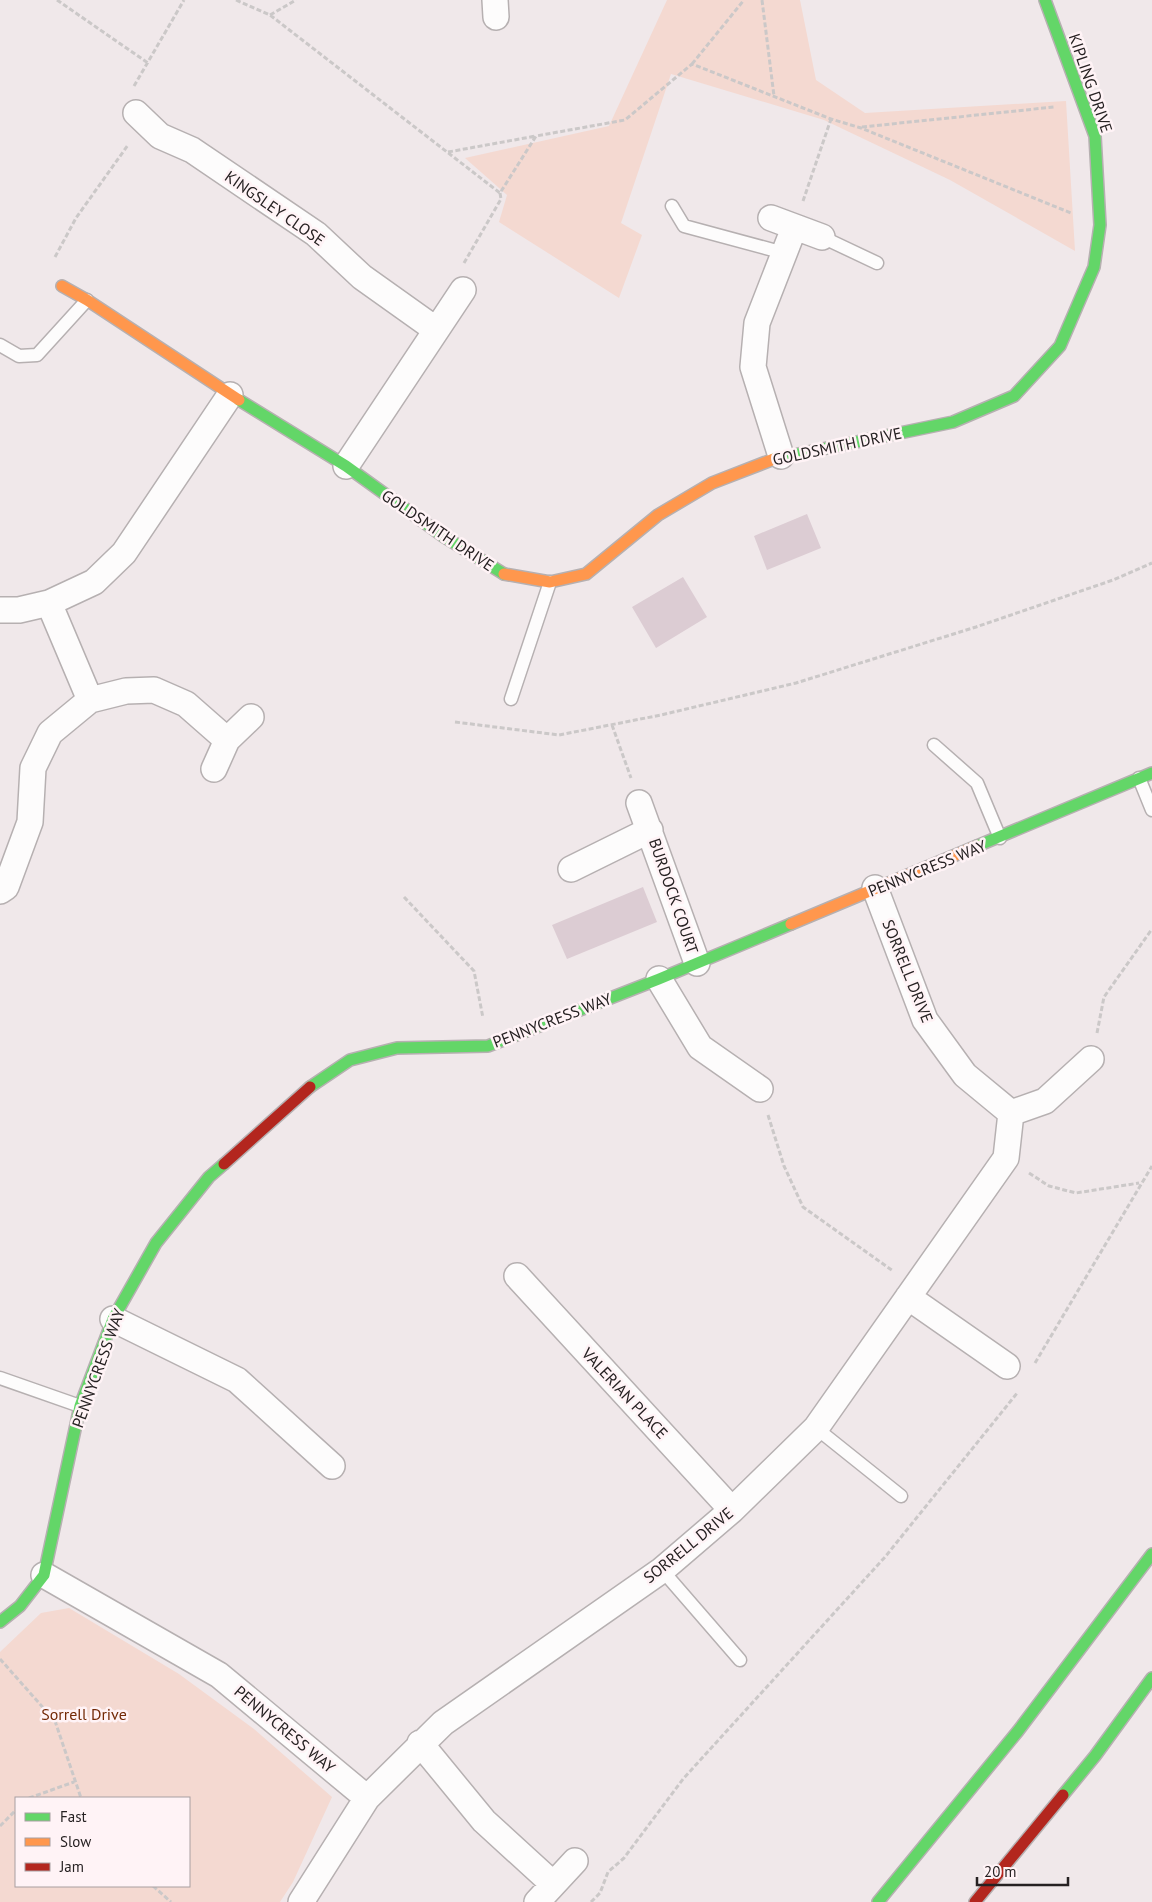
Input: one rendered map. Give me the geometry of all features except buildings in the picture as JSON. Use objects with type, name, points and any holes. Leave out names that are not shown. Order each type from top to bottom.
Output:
[{"type":"main road","name":"KIPLING DRIVE","points":[[1045,0],[1095,136],[1100,224],[1094,267]]},
{"type":"main road","name":"GOLDSMITH DRIVE","points":[[62,286],[87,300],[230,395],[346,466],[443,536],[503,574],[550,582],[586,574],[658,515],[712,483],[780,456],[953,422],[1014,396],[1060,346],[1094,267]]},
{"type":"main road","name":"PENNYCRESS WAY","points":[[0,1622],[20,1606],[44,1574],[67,1459],[80,1406],[113,1319],[156,1243],[209,1177],[313,1084],[350,1060],[397,1048],[488,1046],[659,979],[1152,773]]},
{"type":"main road","points":[[878,1902],[932,1838],[1074,1661],[1152,1554]]},
{"type":"main road","points":[[975,1902],[1094,1756],[1152,1678]]},
{"type":"street","name":"KINGSLEY CLOSE","points":[[136,112],[160,136],[192,150],[316,234],[362,277],[435,329]]},
{"type":"street","points":[[771,218],[794,228],[822,236]]},
{"type":"street","points":[[780,456],[752,367],[756,323],[794,228]]},
{"type":"street","points":[[346,466],[435,329],[463,290]]},
{"type":"street","points":[[0,610],[19,610],[50,603],[94,582],[124,553],[230,395]]},
{"type":"street","points":[[50,603],[90,700]]},
{"type":"street","points":[[0,891],[6,887],[30,822],[33,768],[41,750],[50,733],[90,700],[126,691],[154,690],[186,704],[227,740]]},
{"type":"street","points":[[214,769],[227,740],[251,717]]},
{"type":"street","name":"BURDOCK COURT","points":[[639,803],[697,963]]},
{"type":"street","name":"BURDOCK COURT","points":[[571,868],[650,830]]},
{"type":"street","name":"SORRELL DRIVE","points":[[301,1902],[367,1798],[420,1743],[443,1723],[662,1570],[732,1510],[816,1428],[1006,1158],[1011,1112],[965,1074],[925,1020],[875,888]]},
{"type":"street","points":[[659,979],[700,1047],[760,1089]]},
{"type":"street","points":[[1011,1112],[1045,1101],[1091,1059]]},
{"type":"street","name":"VALERIAN PLACE","points":[[517,1276],[732,1510]]},
{"type":"street","points":[[912,1292],[1020,1374]]},
{"type":"street","points":[[113,1319],[237,1380],[332,1466]]},
{"type":"street","name":"PENNYCRESS WAY","points":[[44,1574],[219,1675],[367,1798]]},
{"type":"street","points":[[420,1743],[545,1893],[574,1860]]},
{"type":"lane","points":[[672,206],[684,226],[784,253]]},
{"type":"lane","points":[[822,236],[877,263]]},
{"type":"lane","points":[[0,345],[19,356],[37,355],[87,300]]},
{"type":"lane","points":[[511,699],[550,582]]},
{"type":"lane","points":[[934,745],[977,783],[1000,838]]},
{"type":"lane","points":[[1139,778],[1152,810]]},
{"type":"lane","points":[[0,1378],[80,1406]]},
{"type":"lane","points":[[816,1428],[901,1496]]},
{"type":"lane","points":[[662,1570],[740,1660]]},
{"type":"path","points":[[57,0],[148,63]]},
{"type":"path","points":[[133,87],[184,0]]},
{"type":"path","points":[[236,0],[270,15],[500,192]]},
{"type":"path","points":[[270,15],[296,0]]},
{"type":"path","points":[[447,152],[625,120],[692,64],[744,0]]},
{"type":"path","points":[[762,0],[774,96]]},
{"type":"path","points":[[692,64],[831,119],[861,128],[1100,224]]},
{"type":"path","points":[[861,128],[1083,104]]},
{"type":"path","points":[[794,228],[831,119]]},
{"type":"path","points":[[463,290],[456,276],[501,199],[500,192],[536,136]]},
{"type":"path","points":[[62,286],[46,275],[76,218],[130,142]]},
{"type":"path","points":[[455,722],[559,735],[796,683],[976,627],[1113,580],[1152,563]]},
{"type":"path","points":[[612,724],[639,803]]},
{"type":"path","points":[[404,898],[474,971],[488,1046]]},
{"type":"path","points":[[1091,1059],[1104,997],[1152,929]]},
{"type":"path","points":[[760,1089],[784,1166],[803,1207],[912,1292]]},
{"type":"path","points":[[1006,1158],[1049,1186],[1076,1193],[1140,1183]]},
{"type":"path","points":[[591,1902],[600,1892],[608,1872],[624,1858],[683,1779],[885,1557],[1020,1374],[1152,1166]]},
{"type":"path","points":[[0,1658],[55,1721],[81,1797]]},
{"type":"path","points":[[32,1797],[74,1782]]},
{"type":"path","points":[[0,1826],[15,1811]]},
{"type":"path","points":[[154,1887],[171,1902]]},
{"type":"green space","points":[[667,0],[800,0],[816,80],[865,113],[1066,101],[1075,251],[950,180],[824,120],[671,74],[621,223],[642,235],[619,298],[499,222],[507,195],[465,158],[609,126]]},
{"type":"green space","name":"Sorrell Drive","points":[[69,1608],[179,1674],[254,1729],[332,1797],[293,1882],[280,1902],[0,1902],[0,1652],[41,1613]]},
{"type":"traffic: fast","points":[[774,459],[953,422],[1014,396],[1060,346],[1094,267],[1100,225],[1095,136],[1045,0]]},
{"type":"traffic: fast","points":[[239,400],[346,466],[443,536],[504,574]]},
{"type":"traffic: fast","points":[[977,846],[1152,773]]},
{"type":"traffic: fast","points":[[310,1087],[350,1060],[397,1048],[488,1046],[659,979],[791,924]]},
{"type":"traffic: fast","points":[[0,1622],[20,1606],[44,1575],[80,1406],[113,1319],[156,1243],[209,1177],[224,1164]]},
{"type":"traffic: fast","points":[[878,1902],[1018,1731],[1152,1554]]},
{"type":"traffic: fast","points":[[1063,1795],[1095,1756],[1152,1678]]},
{"type":"traffic: slow","points":[[62,286],[87,300],[239,400]]},
{"type":"traffic: slow","points":[[504,574],[550,582],[586,574],[658,515],[712,483],[774,459]]},
{"type":"traffic: slow","points":[[791,924],[977,846]]},
{"type":"traffic: jam","points":[[224,1164],[310,1087]]},
{"type":"traffic: jam","points":[[975,1902],[1063,1795]]}]
